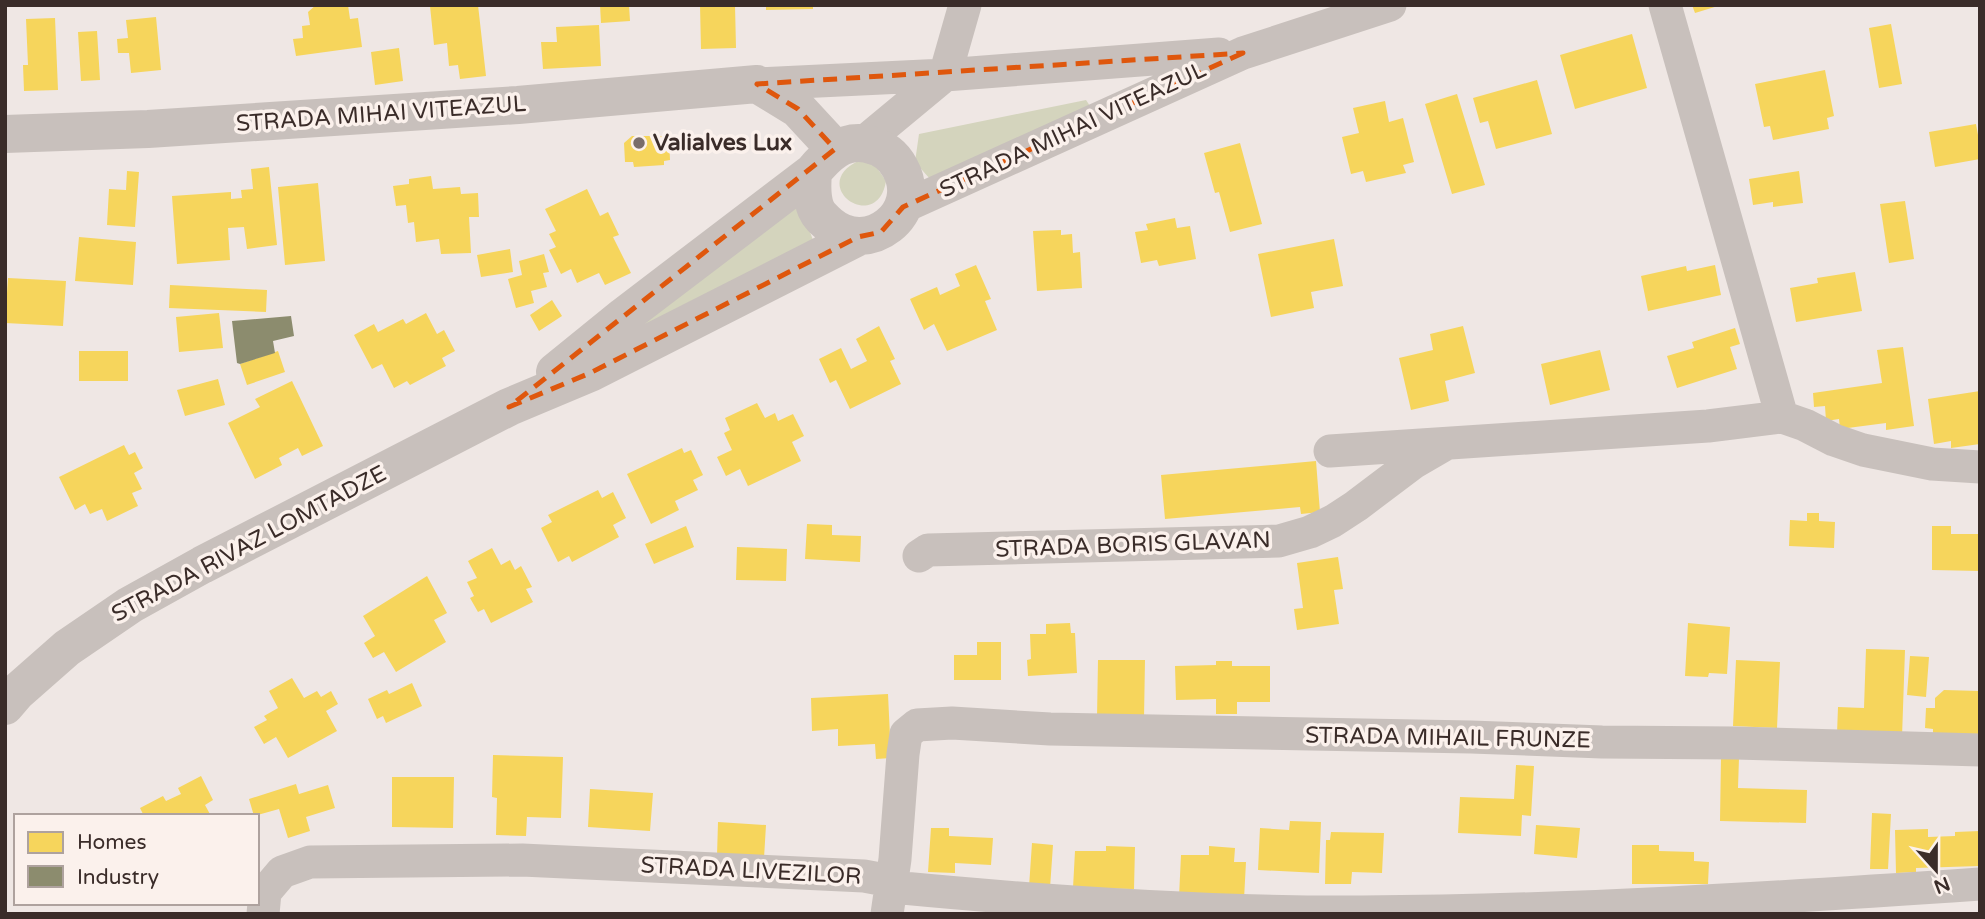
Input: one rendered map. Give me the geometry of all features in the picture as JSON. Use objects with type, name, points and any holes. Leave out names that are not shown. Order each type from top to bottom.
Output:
[{"type":"street","points":[[837,155],[877,146],[897,161],[908,193],[894,222],[881,232],[858,237],[838,232],[821,217],[812,191],[837,155],[945,75],[965,5]]},
{"type":"street","name":"STRADA MIHAI VITEAZUL","points":[[903,207],[1242,53],[1390,5]]},
{"type":"street","points":[[1665,5],[1782,417]]},
{"type":"street","name":"STRADA MIHAI VITEAZUL","points":[[5,134],[148,129],[518,105],[757,84],[945,75],[1242,53]]},
{"type":"street","points":[[757,84],[798,109],[837,155]]},
{"type":"street","name":"STRADA RIVAZ LOMTADZE","points":[[509,407],[837,155]]},
{"type":"street","name":"STRADA RIVAZ LOMTADZE","points":[[5,706],[16,692],[67,649],[130,605],[201,565],[509,407],[590,373],[858,237]]},
{"type":"street","name":"STRADA BORIS GLAVAN","points":[[1329,450],[1708,426],[1782,417],[1863,450],[1932,464],[1980,467]]},
{"type":"street","name":"STRADA BORIS GLAVAN","points":[[919,556],[928,550],[1279,541],[1310,532],[1332,521],[1413,463],[1447,444]]},
{"type":"street","name":"STRADA MIHAIL FRUNZE","points":[[889,900],[906,734],[917,724],[1980,750]]},
{"type":"street","name":"STRADA LIVEZILOR","points":[[263,914],[265,892],[282,872],[310,862],[522,860],[864,876],[880,879],[889,900],[1360,912],[1657,905],[1980,884]]},
{"type":"highlighted area","points":[[1243,53],[903,207],[881,232],[858,237],[590,373],[509,407],[835,149],[798,109],[757,84]]},
{"type":"green space","points":[[1086,100],[1090,106],[930,179],[915,162],[919,134]]},
{"type":"green space","points":[[860,160],[873,162],[886,181],[880,197],[870,204],[859,205],[849,200],[842,192],[840,182],[845,170]]},
{"type":"green space","points":[[799,203],[813,240],[621,340]]},
{"type":"building: Homes","points":[[316,5],[348,5],[350,19],[358,18],[362,47],[296,56],[293,39],[303,38],[302,26],[310,25],[308,12]]},
{"type":"building: Homes","points":[[478,5],[486,76],[460,79],[458,65],[449,66],[447,43],[434,45],[430,6]]},
{"type":"building: Homes","points":[[600,5],[629,5],[630,21],[601,23]]},
{"type":"building: Homes","points":[[700,5],[735,5],[736,48],[701,49]]},
{"type":"building: Homes","points":[[766,5],[813,5],[813,9],[766,10]]},
{"type":"building: Homes","points":[[1692,5],[1718,5],[1718,6],[1695,13]]},
{"type":"building: Homes","points":[[156,17],[161,70],[131,73],[129,53],[118,53],[117,39],[128,38],[126,20]]},
{"type":"building: Homes","points":[[55,18],[58,90],[24,91],[23,65],[28,65],[26,19]]},
{"type":"building: Homes","points":[[1891,24],[1902,84],[1879,88],[1869,28]]},
{"type":"building: Homes","points":[[599,25],[601,66],[543,69],[541,42],[557,42],[556,27]]},
{"type":"building: Homes","points":[[97,31],[100,80],[81,81],[78,32]]},
{"type":"building: Homes","points":[[1632,34],[1647,88],[1575,109],[1560,55]]},
{"type":"building: Homes","points":[[399,48],[403,81],[375,85],[371,52]]},
{"type":"building: Homes","points":[[1825,70],[1834,116],[1827,118],[1829,129],[1773,140],[1770,126],[1764,127],[1755,84]]},
{"type":"building: Homes","points":[[1537,80],[1552,134],[1496,149],[1488,121],[1480,123],[1473,98]]},
{"type":"building: Homes","points":[[1457,94],[1485,185],[1452,194],[1425,104]]},
{"type":"building: Homes","points":[[1385,101],[1389,122],[1403,118],[1414,162],[1403,165],[1406,173],[1366,182],[1363,171],[1351,174],[1342,137],[1359,133],[1353,108]]},
{"type":"building: Homes","points":[[1976,124],[1980,159],[1935,167],[1929,132]]},
{"type":"building: Homes","points":[[632,136],[669,136],[670,160],[664,161],[664,165],[634,167],[633,162],[625,162],[624,143]]},
{"type":"building: Homes","points":[[1240,143],[1262,224],[1230,232],[1204,153]]},
{"type":"building: Homes","points":[[269,167],[277,245],[247,249],[244,227],[228,228],[230,260],[177,264],[172,196],[231,192],[231,199],[242,198],[241,190],[253,189],[251,169]]},
{"type":"building: Homes","points":[[127,171],[139,172],[135,227],[107,225],[109,189],[126,190]]},
{"type":"building: Homes","points":[[1799,171],[1803,203],[1773,207],[1773,202],[1753,205],[1749,179]]},
{"type":"building: Homes","points":[[431,176],[433,189],[460,187],[461,194],[478,193],[479,217],[469,217],[471,253],[441,254],[439,239],[416,242],[414,222],[408,223],[406,205],[396,206],[393,186],[409,184],[409,179]]},
{"type":"building: Homes","points":[[318,183],[325,261],[285,265],[278,187]]},
{"type":"building: Homes","points":[[587,189],[600,216],[608,212],[619,235],[613,237],[631,273],[605,285],[599,273],[577,283],[571,269],[561,274],[549,250],[556,247],[549,234],[556,231],[545,209]]},
{"type":"building: Homes","points":[[1905,201],[1914,259],[1889,263],[1880,204]]},
{"type":"building: Homes","points":[[1175,218],[1177,228],[1190,226],[1196,259],[1159,266],[1157,260],[1141,263],[1135,232],[1148,230],[1146,224]]},
{"type":"building: Homes","points":[[1061,230],[1061,235],[1072,234],[1073,253],[1080,252],[1082,288],[1037,291],[1033,231]]},
{"type":"building: Homes","points":[[79,237],[136,242],[133,285],[75,281]]},
{"type":"building: Homes","points":[[1334,239],[1343,286],[1311,292],[1314,308],[1271,317],[1258,254]]},
{"type":"building: Homes","points":[[510,249],[513,272],[481,277],[477,255]]},
{"type":"building: Homes","points":[[544,254],[549,272],[543,273],[547,287],[531,291],[534,303],[516,308],[508,279],[522,275],[519,261]]},
{"type":"building: Homes","points":[[976,265],[991,299],[985,301],[997,330],[947,351],[934,324],[924,330],[910,299],[937,287],[940,295],[960,286],[955,274]]},
{"type":"building: Homes","points":[[1715,265],[1721,295],[1648,311],[1641,276],[1686,266],[1687,271]]},
{"type":"building: Homes","points":[[1855,272],[1862,311],[1796,322],[1790,288],[1818,283],[1817,278]]},
{"type":"building: Homes","points":[[8,278],[66,281],[63,326],[5,323]]},
{"type":"building: Homes","points":[[170,285],[267,290],[266,312],[169,308]]},
{"type":"building: Homes","points":[[552,300],[562,316],[539,331],[530,315]]},
{"type":"building: Homes","points":[[219,313],[223,348],[179,352],[176,317]]},
{"type":"building: Homes","points":[[426,313],[437,334],[444,330],[455,351],[442,358],[446,366],[410,385],[407,381],[394,388],[382,364],[372,369],[354,335],[374,324],[378,332],[403,319],[406,324]]},
{"type":"building: Homes","points":[[879,326],[895,359],[890,361],[901,384],[850,409],[836,380],[830,383],[819,359],[841,348],[851,369],[867,361],[856,339]]},
{"type":"building: Homes","points":[[1463,326],[1475,373],[1445,381],[1449,401],[1411,410],[1399,358],[1433,350],[1430,334]]},
{"type":"building: Homes","points":[[1735,328],[1740,344],[1730,347],[1737,369],[1677,388],[1667,356],[1694,348],[1692,342]]},
{"type":"building: Homes","points":[[1903,347],[1914,426],[1886,430],[1886,423],[1840,429],[1839,419],[1826,421],[1825,406],[1814,407],[1813,393],[1882,383],[1877,350]]},
{"type":"building: Homes","points":[[1600,350],[1610,390],[1550,405],[1541,364]]},
{"type":"building: Homes","points":[[79,351],[128,351],[128,381],[79,381]]},
{"type":"building: Homes","points":[[278,351],[285,372],[247,385],[240,364]]},
{"type":"building: Homes","points":[[218,379],[225,405],[185,416],[177,390]]},
{"type":"building: Homes","points":[[292,381],[323,446],[302,456],[298,448],[279,458],[282,465],[255,479],[228,423],[260,407],[255,399]]},
{"type":"building: Homes","points":[[1980,391],[1980,444],[1951,448],[1951,441],[1934,444],[1928,399]]},
{"type":"building: Homes","points":[[757,403],[765,418],[775,413],[778,421],[793,414],[804,436],[792,442],[801,461],[748,486],[740,469],[726,476],[717,457],[732,450],[724,433],[730,430],[725,418]]},
{"type":"building: Homes","points":[[124,445],[129,455],[135,452],[143,468],[134,473],[142,489],[132,493],[138,506],[107,521],[102,509],[90,514],[85,504],[75,510],[59,477]]},
{"type":"building: Homes","points":[[682,448],[684,453],[691,450],[703,475],[693,480],[698,490],[675,501],[679,510],[651,524],[627,474]]},
{"type":"building: Homes","points":[[1316,461],[1320,512],[1301,514],[1300,507],[1165,519],[1161,475]]},
{"type":"building: Homes","points":[[598,490],[602,498],[613,492],[626,518],[613,525],[619,537],[572,562],[569,556],[558,562],[541,528],[552,522],[548,515]]},
{"type":"building: Homes","points":[[1807,513],[1819,513],[1819,521],[1835,522],[1834,548],[1789,546],[1790,520],[1807,521]]},
{"type":"building: Homes","points":[[807,524],[832,525],[832,535],[861,536],[860,562],[805,559]]},
{"type":"building: Homes","points":[[686,526],[694,547],[654,564],[645,544]]},
{"type":"building: Homes","points":[[1932,526],[1951,526],[1951,534],[1980,534],[1980,571],[1932,570]]},
{"type":"building: Homes","points":[[737,547],[787,549],[786,581],[736,580]]},
{"type":"building: Homes","points":[[492,548],[501,565],[510,560],[515,570],[521,566],[532,587],[526,589],[533,602],[491,623],[484,609],[478,612],[470,598],[474,596],[467,582],[477,578],[468,561]]},
{"type":"building: Homes","points":[[1338,557],[1343,589],[1334,590],[1339,624],[1297,630],[1294,609],[1303,608],[1297,563]]},
{"type":"building: Homes","points":[[427,576],[447,613],[434,620],[446,642],[396,672],[384,652],[373,658],[364,643],[375,636],[363,616]]},
{"type":"building: Homes","points":[[1070,623],[1071,633],[1075,633],[1077,673],[1028,676],[1027,660],[1031,659],[1030,634],[1046,634],[1046,624]]},
{"type":"building: Homes","points":[[1688,623],[1730,627],[1727,674],[1685,676]]},
{"type":"building: Homes","points":[[977,642],[1001,642],[1001,680],[954,680],[954,655],[977,655]]},
{"type":"building: Homes","points":[[1866,649],[1905,650],[1902,737],[1837,734],[1838,707],[1864,708]]},
{"type":"building: Homes","points":[[1910,656],[1929,657],[1926,697],[1907,695]]},
{"type":"building: Homes","points":[[1098,660],[1145,660],[1144,718],[1097,718]]},
{"type":"building: Homes","points":[[1736,660],[1780,662],[1777,728],[1733,726]]},
{"type":"building: Homes","points":[[1216,661],[1232,661],[1232,666],[1270,666],[1270,702],[1237,702],[1237,714],[1216,714],[1216,699],[1176,700],[1175,666],[1216,665]]},
{"type":"building: Homes","points":[[292,678],[304,698],[317,691],[321,697],[331,691],[338,704],[326,711],[337,731],[288,758],[276,737],[264,744],[254,727],[267,720],[264,716],[278,708],[269,691]]},
{"type":"building: Homes","points":[[412,683],[422,706],[386,723],[383,716],[377,719],[368,699],[387,690],[389,694]]},
{"type":"building: Homes","points":[[1944,690],[1980,691],[1979,739],[1933,737],[1933,729],[1925,728],[1926,708],[1935,708],[1935,698]]},
{"type":"building: Homes","points":[[888,694],[891,758],[876,759],[875,744],[838,746],[838,729],[812,731],[811,698]]},
{"type":"building: Homes","points":[[493,755],[563,757],[561,818],[527,817],[526,836],[496,835],[497,798],[492,797]]},
{"type":"building: Homes","points":[[1721,758],[1739,758],[1738,788],[1807,790],[1806,823],[1720,821]]},
{"type":"building: Homes","points":[[1516,765],[1534,766],[1531,816],[1522,815],[1521,836],[1458,833],[1460,797],[1514,799]]},
{"type":"building: Homes","points":[[201,776],[213,800],[205,805],[210,814],[143,814],[140,808],[163,796],[166,801],[181,794],[178,788]]},
{"type":"building: Homes","points":[[392,777],[454,777],[453,828],[392,827]]},
{"type":"building: Homes","points":[[296,784],[299,794],[328,785],[335,808],[306,817],[310,831],[288,838],[279,809],[253,814],[249,799]]},
{"type":"building: Homes","points":[[590,789],[653,793],[650,831],[588,827]]},
{"type":"building: Homes","points":[[1872,813],[1891,814],[1888,869],[1870,869]]},
{"type":"building: Homes","points":[[1290,821],[1321,822],[1319,873],[1258,870],[1260,828],[1289,830]]},
{"type":"building: Homes","points":[[718,822],[766,825],[764,858],[717,856]]},
{"type":"building: Homes","points":[[1536,825],[1580,828],[1577,858],[1534,854]]},
{"type":"building: Homes","points":[[931,828],[949,828],[949,836],[993,838],[991,865],[955,863],[955,873],[928,872]]},
{"type":"building: Homes","points":[[1928,829],[1928,837],[1955,836],[1955,832],[1980,831],[1980,866],[1916,868],[1916,872],[1896,873],[1895,830]]},
{"type":"building: Homes","points":[[1331,832],[1384,833],[1382,873],[1352,872],[1351,884],[1325,884],[1326,840],[1330,840]]},
{"type":"building: Homes","points":[[1032,843],[1053,845],[1050,888],[1029,887]]},
{"type":"building: Homes","points":[[1632,845],[1659,845],[1659,851],[1694,852],[1694,861],[1709,862],[1708,884],[1632,884]]},
{"type":"building: Homes","points":[[1106,846],[1135,847],[1134,889],[1073,888],[1075,851],[1106,851]]},
{"type":"building: Homes","points":[[1209,846],[1235,848],[1234,862],[1246,862],[1244,899],[1179,897],[1181,855],[1209,855]]},
{"type":"building: Industry","points":[[291,316],[294,336],[273,341],[275,353],[237,363],[232,321]]},
{"type":"place","name":"Valialves Lux","points":[[639,143]]}]
